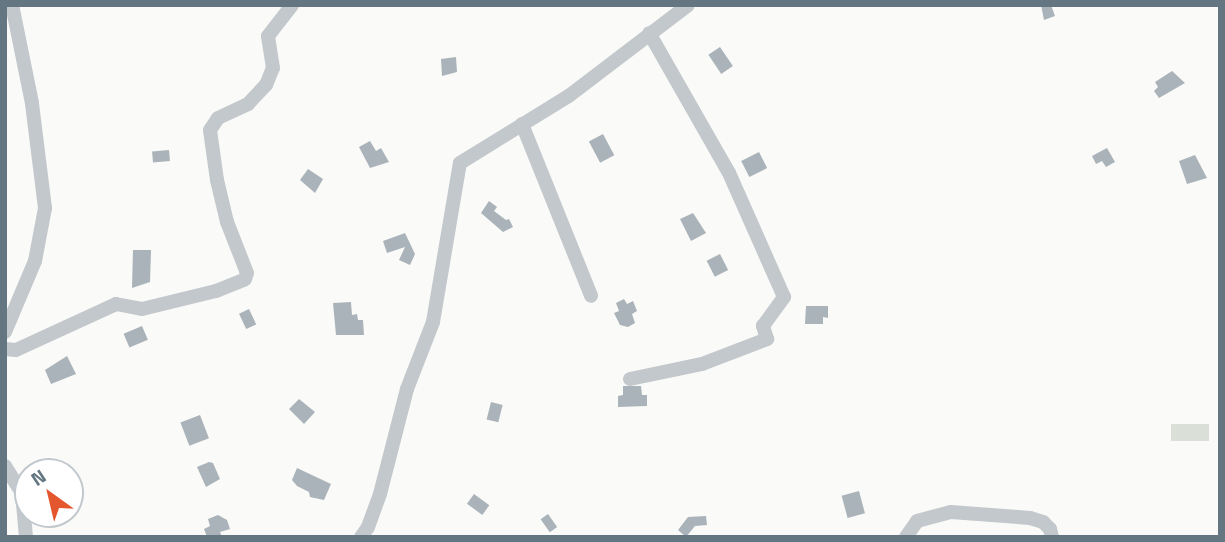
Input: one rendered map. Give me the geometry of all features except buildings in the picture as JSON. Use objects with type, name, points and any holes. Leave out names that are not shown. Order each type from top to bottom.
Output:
[{"type":"street","points":[[5,332],[35,261],[45,208],[32,103],[12,5]]},
{"type":"street","points":[[5,349],[16,349],[116,304],[142,309],[216,291],[245,279],[247,273],[227,222],[217,180],[210,130],[218,118],[248,104],[267,85],[273,68],[268,36],[292,5]]},
{"type":"street","points":[[361,537],[372,516],[407,389],[433,322],[460,163],[569,95],[688,5]]},
{"type":"street","points":[[630,379],[702,365],[767,339],[763,326],[785,297],[729,173],[649,33]]},
{"type":"street","points":[[522,124],[590,296]]},
{"type":"street","points":[[5,466],[22,493],[26,537]]},
{"type":"street","points":[[906,537],[917,521],[951,512],[1030,518],[1043,522],[1050,529],[1052,537]]},
{"type":"shaded area","points":[[1171,424],[1209,424],[1209,441],[1171,441]]}]
